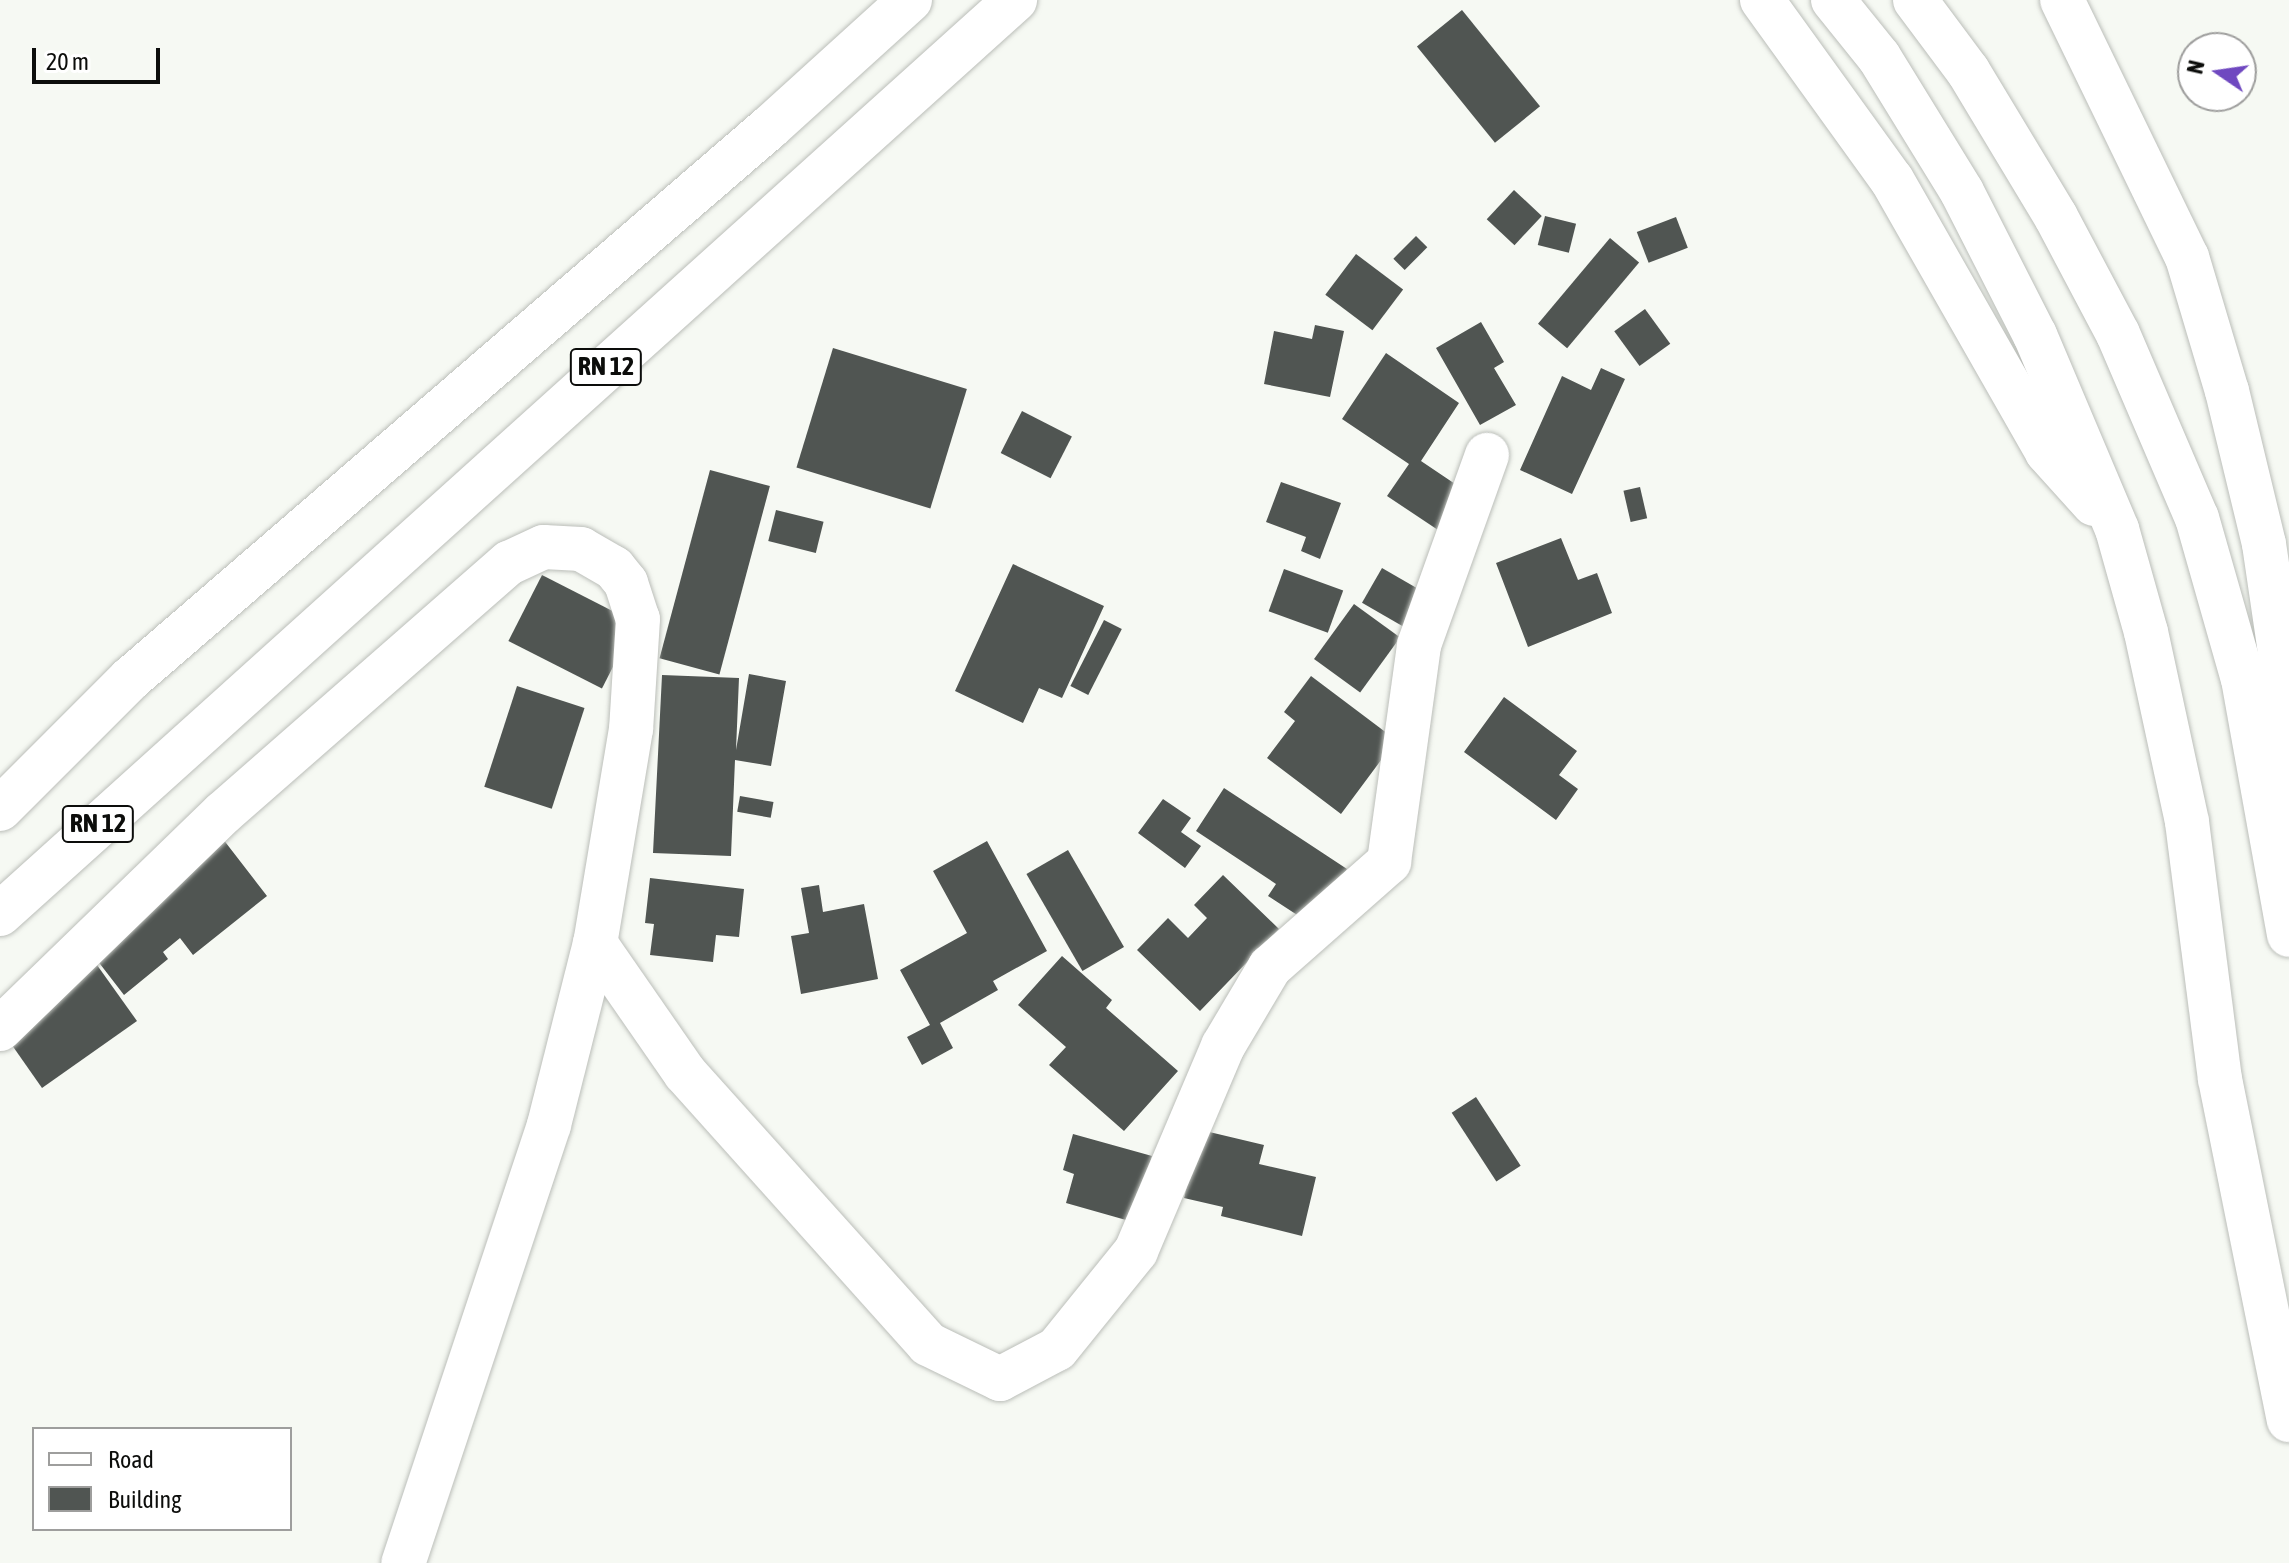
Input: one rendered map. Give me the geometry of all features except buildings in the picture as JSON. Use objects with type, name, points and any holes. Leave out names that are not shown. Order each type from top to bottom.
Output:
[{"type":"main road","points":[[0,809],[130,679],[770,127],[910,0]]},
{"type":"main road","points":[[1762,0],[1892,180],[2047,452],[2117,529]]},
{"type":"main road","points":[[1833,0],[1879,57],[1962,192],[2035,335],[2117,529],[2146,632],[2187,822],[2220,1079],[2289,1420]]},
{"type":"main road","points":[[1915,0],[1968,71],[2056,217],[2118,334],[2197,518],[2243,679],[2288,922]]},
{"type":"main road","points":[[2062,0],[2187,257],[2231,407],[2264,544],[2287,699],[2288,922]]},
{"type":"main road","name":"RN 12","points":[[0,914],[1016,1]]},
{"type":"main road","points":[[595,943],[685,1073],[928,1344],[1000,1379],[1057,1349],[1136,1251],[1223,1046],[1270,967],[1389,862],[1419,645],[1487,455]]},
{"type":"main road","points":[[0,1029],[223,813],[509,563],[544,547],[581,549],[607,562],[626,583],[638,619],[631,729],[595,943],[549,1125],[403,1563]]}]
